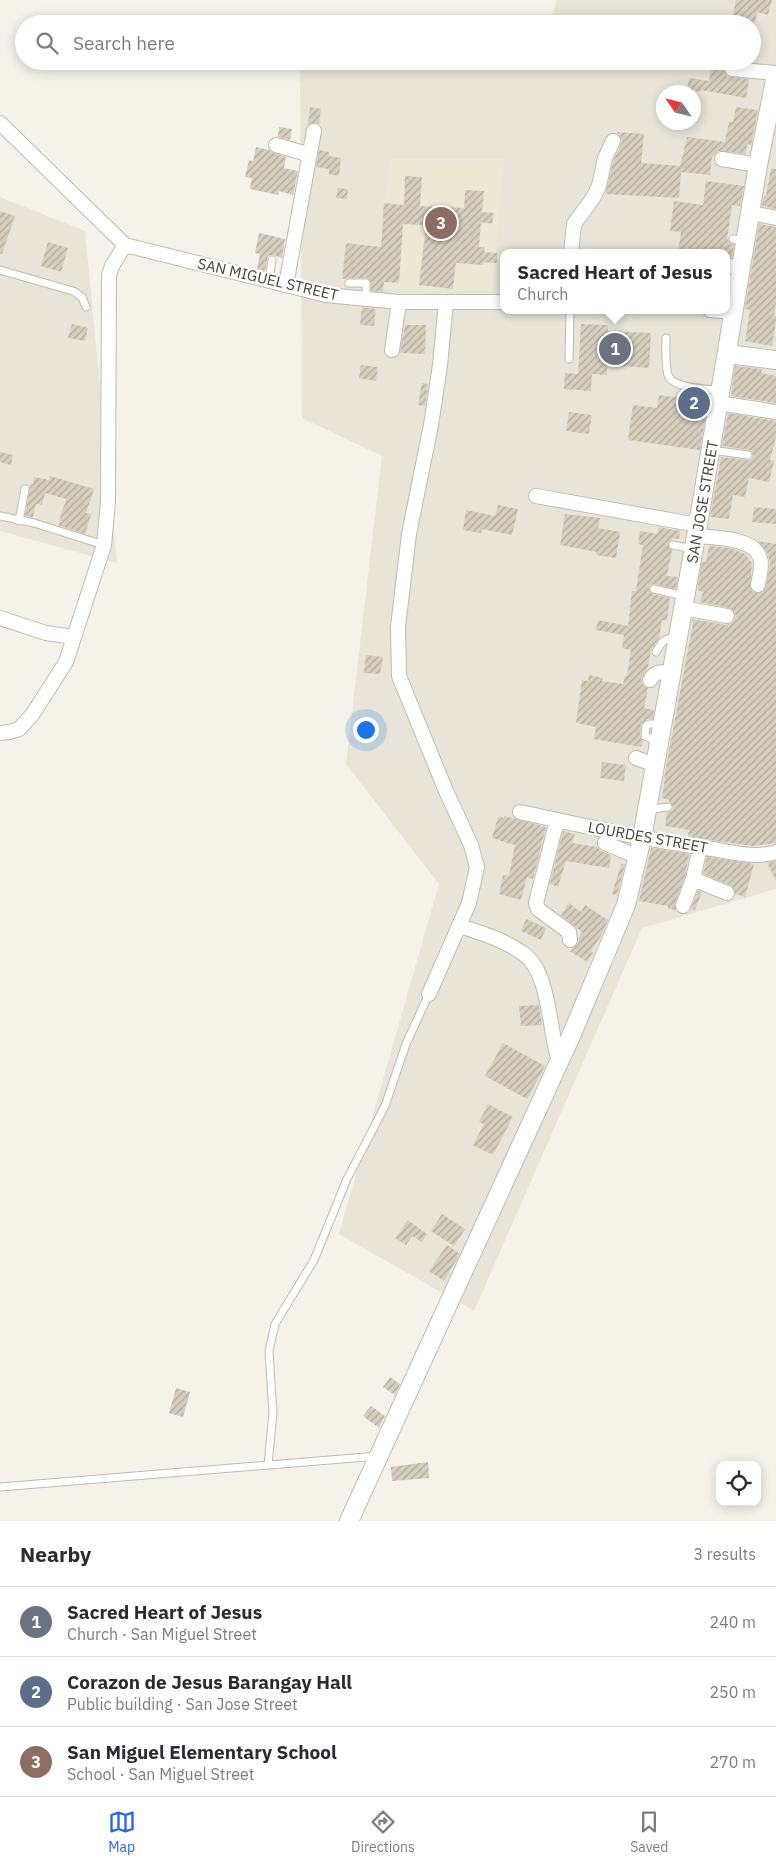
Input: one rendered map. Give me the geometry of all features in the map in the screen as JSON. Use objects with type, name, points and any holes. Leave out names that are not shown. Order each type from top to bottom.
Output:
[{"type":"street","points":[[741,70],[776,74]]},
{"type":"street","name":"SAN JOSE STREET","points":[[349,1521],[559,1062],[626,905],[642,838],[727,354],[734,312],[734,267],[740,240],[751,212],[776,74]]},
{"type":"street","points":[[0,124],[125,245],[112,266],[109,276],[108,502],[104,545],[66,662],[32,715],[18,729],[0,733]]},
{"type":"street","points":[[286,285],[314,131]]},
{"type":"street","points":[[572,249],[574,224],[593,198],[599,186],[605,158],[613,141]]},
{"type":"street","points":[[276,145],[298,151],[309,158]]},
{"type":"street","points":[[722,159],[758,165]]},
{"type":"street","points":[[751,212],[776,218]]},
{"type":"street","name":"SAN MIGUEL STREET","points":[[125,245],[326,295],[398,302],[500,302]]},
{"type":"street","points":[[392,350],[398,302]]},
{"type":"street","points":[[429,994],[469,903],[477,867],[471,845],[446,791],[399,676],[398,627],[409,534],[440,365],[446,302]]},
{"type":"street","points":[[730,312],[734,312]]},
{"type":"street","points":[[727,354],[776,360]]},
{"type":"street","points":[[719,396],[776,412]]},
{"type":"street","points":[[536,496],[696,536],[745,543],[752,547],[760,558],[761,565],[758,585]]},
{"type":"street","points":[[684,602],[727,616]]},
{"type":"street","points":[[0,618],[46,632],[74,637]]},
{"type":"street","points":[[650,680],[654,674],[671,672]]},
{"type":"street","points":[[636,758],[655,765]]},
{"type":"street","name":"LOURDES STREET","points":[[520,812],[642,838],[756,856],[776,852]]},
{"type":"street","points":[[557,820],[536,903],[538,909],[569,932],[570,940]]},
{"type":"street","points":[[605,843],[638,857]]},
{"type":"street","points":[[683,906],[693,879],[700,847]]},
{"type":"street","points":[[693,879],[727,894]]},
{"type":"street","points":[[460,926],[501,941],[524,954],[535,966],[548,1007],[554,1046],[559,1062]]},
{"type":"lane","points":[[269,281],[272,260]]},
{"type":"lane","points":[[0,270],[73,291],[82,296],[86,306]]},
{"type":"lane","points":[[350,283],[366,283],[366,299]]},
{"type":"lane","points":[[569,359],[570,314]]},
{"type":"lane","points":[[666,338],[668,375],[674,382],[719,396]]},
{"type":"lane","points":[[710,450],[748,455]]},
{"type":"lane","points":[[19,521],[25,489]]},
{"type":"lane","points":[[0,516],[34,523],[104,545]]},
{"type":"lane","points":[[673,545],[696,536]]},
{"type":"lane","points":[[654,589],[684,602]]},
{"type":"lane","points":[[656,652],[666,638],[678,638]]},
{"type":"lane","points":[[647,810],[668,807]]},
{"type":"lane","points":[[268,1465],[273,1413],[269,1351],[275,1324],[314,1260],[347,1179],[385,1106],[406,1044],[429,994]]},
{"type":"lane","points":[[0,1487],[379,1456]]},
{"type":"shaded area","points":[[557,0],[776,0],[776,889],[642,928],[474,1311],[339,1234],[439,884],[346,764],[382,456],[302,418],[300,70],[761,70],[761,15],[553,15]]},
{"type":"shaded area","points":[[390,159],[504,159],[492,291],[375,288]]},
{"type":"shaded area","points":[[0,197],[85,231],[117,563],[0,531]]},
{"type":"building","points":[[736,0],[772,0],[768,15],[757,12],[756,15],[733,15]]},
{"type":"building","points":[[711,70],[724,70],[727,76],[749,79],[746,98],[701,90],[701,85],[688,85],[689,78],[709,81]]},
{"type":"building","points":[[310,107],[321,109],[319,124],[312,123],[308,125]]},
{"type":"building","points":[[736,107],[758,110],[751,145],[747,144],[746,154],[718,151],[712,157],[710,175],[681,172],[679,198],[605,194],[613,162],[622,140],[617,132],[644,134],[641,163],[680,166],[687,137],[725,142],[729,122],[733,122]]},
{"type":"building","points":[[279,127],[292,129],[290,140],[278,137]]},
{"type":"building","points":[[256,147],[286,157],[284,168],[298,171],[293,195],[279,191],[278,195],[250,189],[252,178],[245,177],[249,160],[253,161]]},
{"type":"building","points":[[319,150],[329,152],[329,156],[341,158],[339,176],[329,174],[329,169],[316,167]]},
{"type":"building","points":[[771,168],[776,169],[776,209],[762,206],[764,196],[766,196]]},
{"type":"building","points":[[405,176],[422,177],[420,206],[464,208],[465,190],[484,191],[482,212],[494,213],[492,224],[481,222],[479,247],[485,247],[484,252],[497,253],[497,263],[483,262],[483,265],[456,263],[453,289],[419,285],[426,225],[403,224],[399,283],[384,282],[383,292],[371,291],[371,283],[368,278],[342,279],[346,243],[381,247],[384,203],[404,205]]},
{"type":"building","points":[[706,181],[744,186],[740,206],[732,205],[727,239],[734,245],[732,257],[730,257],[730,249],[679,249],[681,232],[670,231],[674,201],[703,205]]},
{"type":"building","points":[[338,188],[348,189],[347,199],[336,198]]},
{"type":"building","points":[[0,211],[15,216],[2,254],[0,254]]},
{"type":"building","points":[[759,224],[776,227],[776,303],[774,316],[776,316],[776,321],[772,346],[745,341],[750,310],[745,309]]},
{"type":"building","points":[[259,233],[285,239],[282,258],[272,255],[268,256],[265,271],[257,269],[260,254],[255,253]]},
{"type":"building","points":[[48,242],[68,248],[61,272],[41,266]]},
{"type":"building","points":[[362,307],[376,309],[374,326],[360,325]]},
{"type":"building","points":[[72,324],[88,328],[85,341],[68,338]]},
{"type":"building","points":[[581,324],[608,325],[608,331],[651,333],[649,368],[607,365],[607,375],[592,374],[591,391],[564,389],[565,373],[578,374]]},
{"type":"building","points":[[405,325],[426,325],[425,354],[400,353]]},
{"type":"building","points":[[361,365],[378,367],[376,381],[359,378]]},
{"type":"building","points":[[735,366],[762,369],[761,373],[776,376],[776,403],[731,396]]},
{"type":"building","points":[[422,383],[428,384],[425,406],[418,405]]},
{"type":"building","points":[[681,392],[709,396],[700,450],[628,440],[633,405],[657,408],[659,395],[681,398]]},
{"type":"building","points":[[569,412],[592,415],[589,434],[566,431]]},
{"type":"building","points":[[728,413],[776,421],[776,437],[770,460],[774,461],[769,482],[749,478],[745,497],[733,495],[729,519],[710,517],[721,457],[748,460],[752,459],[753,455],[749,450],[722,446]]},
{"type":"building","points":[[0,452],[13,455],[11,465],[0,462]]},
{"type":"building","points":[[50,476],[94,489],[86,513],[91,514],[85,534],[58,525],[66,499],[45,493],[42,505],[36,504],[33,517],[25,516],[30,487],[33,484],[34,477],[49,480]]},
{"type":"building","points":[[498,505],[518,509],[512,535],[482,529],[481,533],[463,530],[466,510],[495,516]]},
{"type":"building","points":[[754,507],[776,509],[776,524],[752,522]]},
{"type":"building","points":[[565,514],[600,518],[598,528],[620,532],[616,558],[596,555],[597,552],[560,545]]},
{"type":"building","points":[[659,527],[680,531],[679,539],[673,538],[668,544],[672,550],[667,576],[678,577],[676,589],[655,584],[650,585],[649,588],[652,594],[670,598],[667,621],[662,620],[659,638],[651,649],[648,668],[641,679],[643,685],[648,688],[644,708],[654,710],[653,719],[647,719],[641,724],[640,735],[643,741],[641,747],[594,739],[596,727],[576,723],[582,680],[588,681],[589,675],[603,678],[602,681],[623,684],[625,676],[627,676],[631,650],[622,648],[624,635],[596,630],[598,620],[628,626],[632,591],[636,591],[643,545],[638,544],[640,531],[657,534]]},
{"type":"building","points":[[758,541],[776,544],[776,843],[753,846],[688,837],[689,830],[665,826],[667,812],[672,811],[673,807],[669,800],[662,798],[664,778],[693,623],[692,619],[726,625],[733,622],[736,617],[735,613],[729,608],[700,602],[703,592],[697,590],[702,562],[706,562],[709,546],[730,548],[745,554],[752,563],[750,588],[753,592],[761,593],[766,587],[770,564],[768,554]]},
{"type":"building","points":[[366,655],[383,657],[380,674],[364,673]]},
{"type":"building","points":[[602,762],[626,765],[624,781],[600,778]]},
{"type":"building","points":[[504,816],[546,827],[533,879],[527,877],[521,900],[499,894],[503,875],[509,876],[515,845],[492,838],[498,817],[504,818]]},
{"type":"building","points":[[563,831],[575,834],[572,843],[597,847],[611,855],[609,868],[566,861],[558,887],[550,884]]},
{"type":"building","points":[[651,848],[689,854],[685,877],[675,903],[676,910],[668,909],[668,906],[639,901]]},
{"type":"building","points":[[707,857],[754,864],[745,897],[735,894],[734,888],[730,885],[703,874]]},
{"type":"building","points":[[776,861],[776,881],[767,863]]},
{"type":"building","points":[[621,864],[625,864],[617,895],[612,894]]},
{"type":"building","points":[[698,891],[702,892],[695,910],[691,909]]},
{"type":"building","points":[[569,903],[581,912],[585,905],[608,920],[587,962],[570,951],[578,944],[582,932],[561,915]]},
{"type":"building","points":[[526,919],[546,928],[541,940],[521,931]]},
{"type":"building","points":[[539,1005],[542,1025],[521,1026],[519,1006]]},
{"type":"building","points":[[503,1043],[545,1066],[527,1099],[485,1076]]},
{"type":"building","points":[[488,1104],[513,1117],[493,1155],[473,1145],[484,1124],[479,1122]]},
{"type":"building","points":[[442,1214],[465,1229],[454,1246],[431,1231]]},
{"type":"building","points":[[408,1220],[427,1234],[422,1242],[412,1236],[406,1245],[395,1238]]},
{"type":"building","points":[[447,1245],[460,1254],[444,1281],[429,1271]]},
{"type":"building","points":[[390,1377],[400,1384],[395,1395],[383,1387]]},
{"type":"building","points":[[176,1388],[190,1392],[183,1417],[169,1413]]},
{"type":"building","points":[[371,1406],[385,1416],[379,1428],[363,1416]]},
{"type":"building","points":[[428,1462],[429,1478],[392,1481],[391,1467]]},
{"type":"place","name":"San Miguel Elementary School","points":[[441,223]]},
{"type":"place","name":"Sacred Heart of Jesus","points":[[615,349]]},
{"type":"place","name":"Corazon de Jesus Barangay Hall","points":[[694,403]]}]
